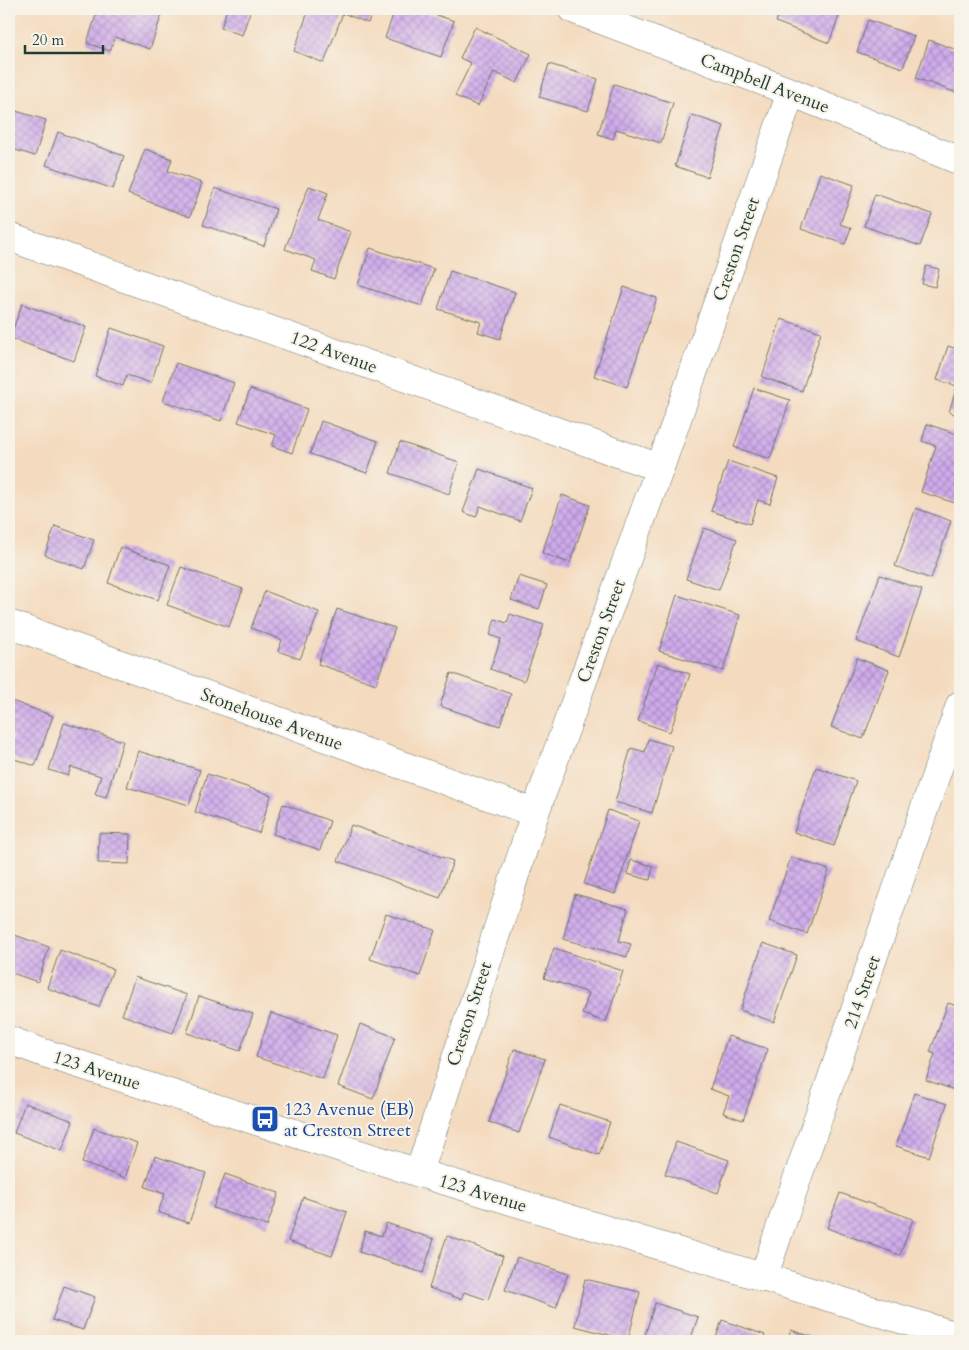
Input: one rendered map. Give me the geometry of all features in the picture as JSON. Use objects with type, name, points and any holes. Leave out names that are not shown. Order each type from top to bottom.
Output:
[{"type":"street","name":"Campbell Avenue","points":[[572,9],[791,92],[958,160]]},
{"type":"street","name":"Creston Street","points":[[419,1173],[535,813],[660,468],[791,92]]},
{"type":"street","name":"122 Avenue","points":[[9,237],[660,468]]},
{"type":"street","name":"Stonehouse Avenue","points":[[9,624],[535,813]]},
{"type":"street","name":"214 Street","points":[[763,1278],[960,705]]},
{"type":"street","name":"123 Avenue","points":[[9,1040],[44,1053],[419,1173],[960,1337]]},
{"type":"building","points":[[98,9],[147,9],[162,14],[150,49],[115,37],[110,51],[87,43]]},
{"type":"building","points":[[227,9],[251,9],[242,35],[221,28]]},
{"type":"building","points":[[309,9],[374,9],[368,23],[343,13],[324,63],[294,51]]},
{"type":"building","points":[[395,9],[419,9],[454,21],[441,57],[385,38]]},
{"type":"building","points":[[781,9],[837,9],[841,11],[829,43],[776,22]]},
{"type":"building","points":[[868,20],[914,36],[903,68],[857,52]]},
{"type":"building","points":[[475,27],[531,54],[517,83],[494,72],[478,106],[455,96],[471,63],[460,58]]},
{"type":"building","points":[[929,40],[960,51],[960,94],[916,78]]},
{"type":"building","points":[[549,64],[598,79],[588,111],[539,97]]},
{"type":"building","points":[[614,84],[673,103],[661,143],[616,129],[613,139],[598,134]]},
{"type":"building","points":[[9,109],[46,120],[35,156],[9,148]]},
{"type":"building","points":[[692,115],[724,126],[707,177],[675,166]]},
{"type":"building","points":[[58,132],[124,156],[113,189],[46,165]]},
{"type":"building","points":[[145,149],[172,159],[168,171],[202,183],[190,217],[128,194]]},
{"type":"building","points":[[820,173],[854,185],[840,224],[851,228],[845,244],[801,229]]},
{"type":"building","points":[[309,186],[328,193],[318,220],[351,232],[334,279],[312,271],[316,260],[285,249]]},
{"type":"building","points":[[215,188],[276,209],[264,246],[203,225]]},
{"type":"building","points":[[875,194],[932,214],[920,246],[864,226]]},
{"type":"building","points":[[370,248],[434,269],[422,306],[358,285]]},
{"type":"building","points":[[926,266],[939,269],[935,287],[922,284]]},
{"type":"building","points":[[450,271],[515,292],[500,339],[478,332],[481,322],[438,309]]},
{"type":"building","points":[[624,287],[657,298],[627,387],[594,376]]},
{"type":"building","points":[[22,304],[86,327],[74,361],[10,338]]},
{"type":"building","points":[[781,319],[821,332],[802,391],[762,377]]},
{"type":"building","points":[[111,328],[163,346],[151,383],[127,375],[123,386],[95,376]]},
{"type":"building","points":[[948,346],[960,350],[960,416],[949,412],[957,386],[937,380]]},
{"type":"building","points":[[176,363],[234,383],[221,421],[163,401]]},
{"type":"building","points":[[754,388],[790,400],[770,459],[734,447]]},
{"type":"building","points":[[250,389],[307,409],[292,453],[272,446],[276,435],[238,422]]},
{"type":"building","points":[[321,421],[378,441],[367,473],[310,454]]},
{"type":"building","points":[[927,424],[960,435],[960,497],[958,504],[921,492],[936,446],[922,441]]},
{"type":"building","points":[[400,442],[459,462],[449,494],[390,473]]},
{"type":"building","points":[[728,461],[778,478],[770,504],[758,500],[750,524],[711,511]]},
{"type":"building","points":[[479,469],[532,488],[520,521],[480,506],[476,517],[463,512]]},
{"type":"building","points":[[562,495],[590,505],[570,563],[542,553]]},
{"type":"building","points":[[916,508],[951,521],[931,579],[895,566]]},
{"type":"building","points":[[55,526],[94,540],[84,569],[45,555]]},
{"type":"building","points":[[704,528],[737,539],[719,590],[686,579]]},
{"type":"building","points":[[120,547],[170,565],[158,600],[108,583]]},
{"type":"building","points":[[181,567],[243,589],[229,627],[167,605]]},
{"type":"building","points":[[880,575],[922,590],[899,657],[856,641]]},
{"type":"building","points":[[519,576],[547,585],[539,609],[511,600]]},
{"type":"building","points":[[265,591],[319,612],[300,659],[278,651],[282,640],[251,628]]},
{"type":"building","points":[[677,595],[740,615],[723,671],[659,651]]},
{"type":"building","points":[[337,609],[395,628],[376,684],[318,664]]},
{"type":"building","points":[[510,614],[544,625],[524,681],[490,669],[501,639],[490,635],[495,619],[507,623]]},
{"type":"building","points":[[857,658],[889,670],[863,739],[831,727]]},
{"type":"building","points":[[658,663],[690,674],[670,732],[638,721]]},
{"type":"building","points":[[451,673],[511,694],[500,726],[440,706]]},
{"type":"building","points":[[9,700],[53,716],[35,766],[9,757],[9,747],[13,736],[9,735]]},
{"type":"building","points":[[64,723],[123,741],[106,797],[95,794],[101,776],[71,767],[68,776],[49,770]]},
{"type":"building","points":[[648,739],[672,746],[652,813],[615,802],[631,748],[645,752]]},
{"type":"building","points":[[138,751],[200,770],[189,805],[127,787]]},
{"type":"building","points":[[816,767],[856,781],[834,846],[794,832]]},
{"type":"building","points":[[207,774],[271,795],[259,833],[195,812]]},
{"type":"building","points":[[283,804],[330,821],[320,850],[273,834]]},
{"type":"building","points":[[608,810],[639,821],[615,894],[584,884]]},
{"type":"building","points":[[351,825],[453,861],[440,898],[338,861]]},
{"type":"building","points":[[99,833],[130,834],[129,864],[98,863]]},
{"type":"building","points":[[791,857],[829,870],[807,934],[769,921]]},
{"type":"building","points":[[631,860],[653,866],[650,880],[627,874]]},
{"type":"building","points":[[575,894],[628,909],[619,941],[631,944],[627,957],[563,939]]},
{"type":"building","points":[[386,914],[435,930],[420,976],[370,959]]},
{"type":"building","points":[[9,933],[49,947],[38,982],[9,972]]},
{"type":"building","points":[[763,943],[797,955],[774,1022],[740,1010]]},
{"type":"building","points":[[554,948],[623,971],[606,1022],[582,1014],[589,993],[544,978]]},
{"type":"building","points":[[60,950],[113,969],[99,1007],[47,988]]},
{"type":"building","points":[[135,977],[187,995],[173,1033],[122,1015]]},
{"type":"building","points":[[199,996],[253,1014],[240,1051],[187,1033]]},
{"type":"building","points":[[948,1003],[960,1007],[960,1092],[926,1080],[935,1054],[930,1052]]},
{"type":"building","points":[[271,1013],[337,1035],[323,1079],[256,1057]]},
{"type":"building","points":[[360,1024],[395,1037],[373,1099],[338,1086]]},
{"type":"building","points":[[728,1036],[768,1049],[743,1120],[723,1113],[729,1096],[710,1089]]},
{"type":"building","points":[[514,1049],[545,1059],[519,1133],[489,1122]]},
{"type":"building","points":[[914,1093],[947,1104],[929,1157],[896,1146]]},
{"type":"building","points":[[25,1103],[73,1121],[62,1151],[14,1133]]},
{"type":"building","points":[[560,1105],[610,1122],[599,1155],[549,1137]]},
{"type":"building","points":[[94,1128],[137,1143],[125,1178],[82,1163]]},
{"type":"building","points":[[676,1142],[729,1160],[718,1193],[665,1174]]},
{"type":"building","points":[[155,1156],[206,1173],[189,1223],[158,1212],[165,1194],[145,1187]]},
{"type":"building","points":[[225,1174],[279,1193],[267,1226],[213,1208]]},
{"type":"building","points":[[840,1193],[913,1219],[900,1255],[827,1228]]},
{"type":"building","points":[[303,1197],[347,1212],[332,1256],[288,1241]]},
{"type":"building","points":[[386,1223],[434,1239],[423,1273],[359,1252],[365,1231],[382,1236]]},
{"type":"building","points":[[447,1236],[503,1256],[488,1300],[464,1292],[461,1299],[429,1288]]},
{"type":"building","points":[[517,1257],[568,1274],[556,1308],[505,1290]]},
{"type":"building","points":[[585,1279],[640,1292],[628,1340],[575,1326]]},
{"type":"building","points":[[64,1286],[95,1297],[83,1330],[52,1320]]},
{"type":"building","points":[[655,1303],[698,1317],[690,1341],[643,1341]]},
{"type":"building","points":[[722,1320],[765,1335],[763,1341],[715,1341]]},
{"type":"building","points":[[791,1330],[824,1341],[787,1341]]},
{"type":"place","name":"123 Avenue (EB) at Creston Street","points":[[265,1119]]}]
